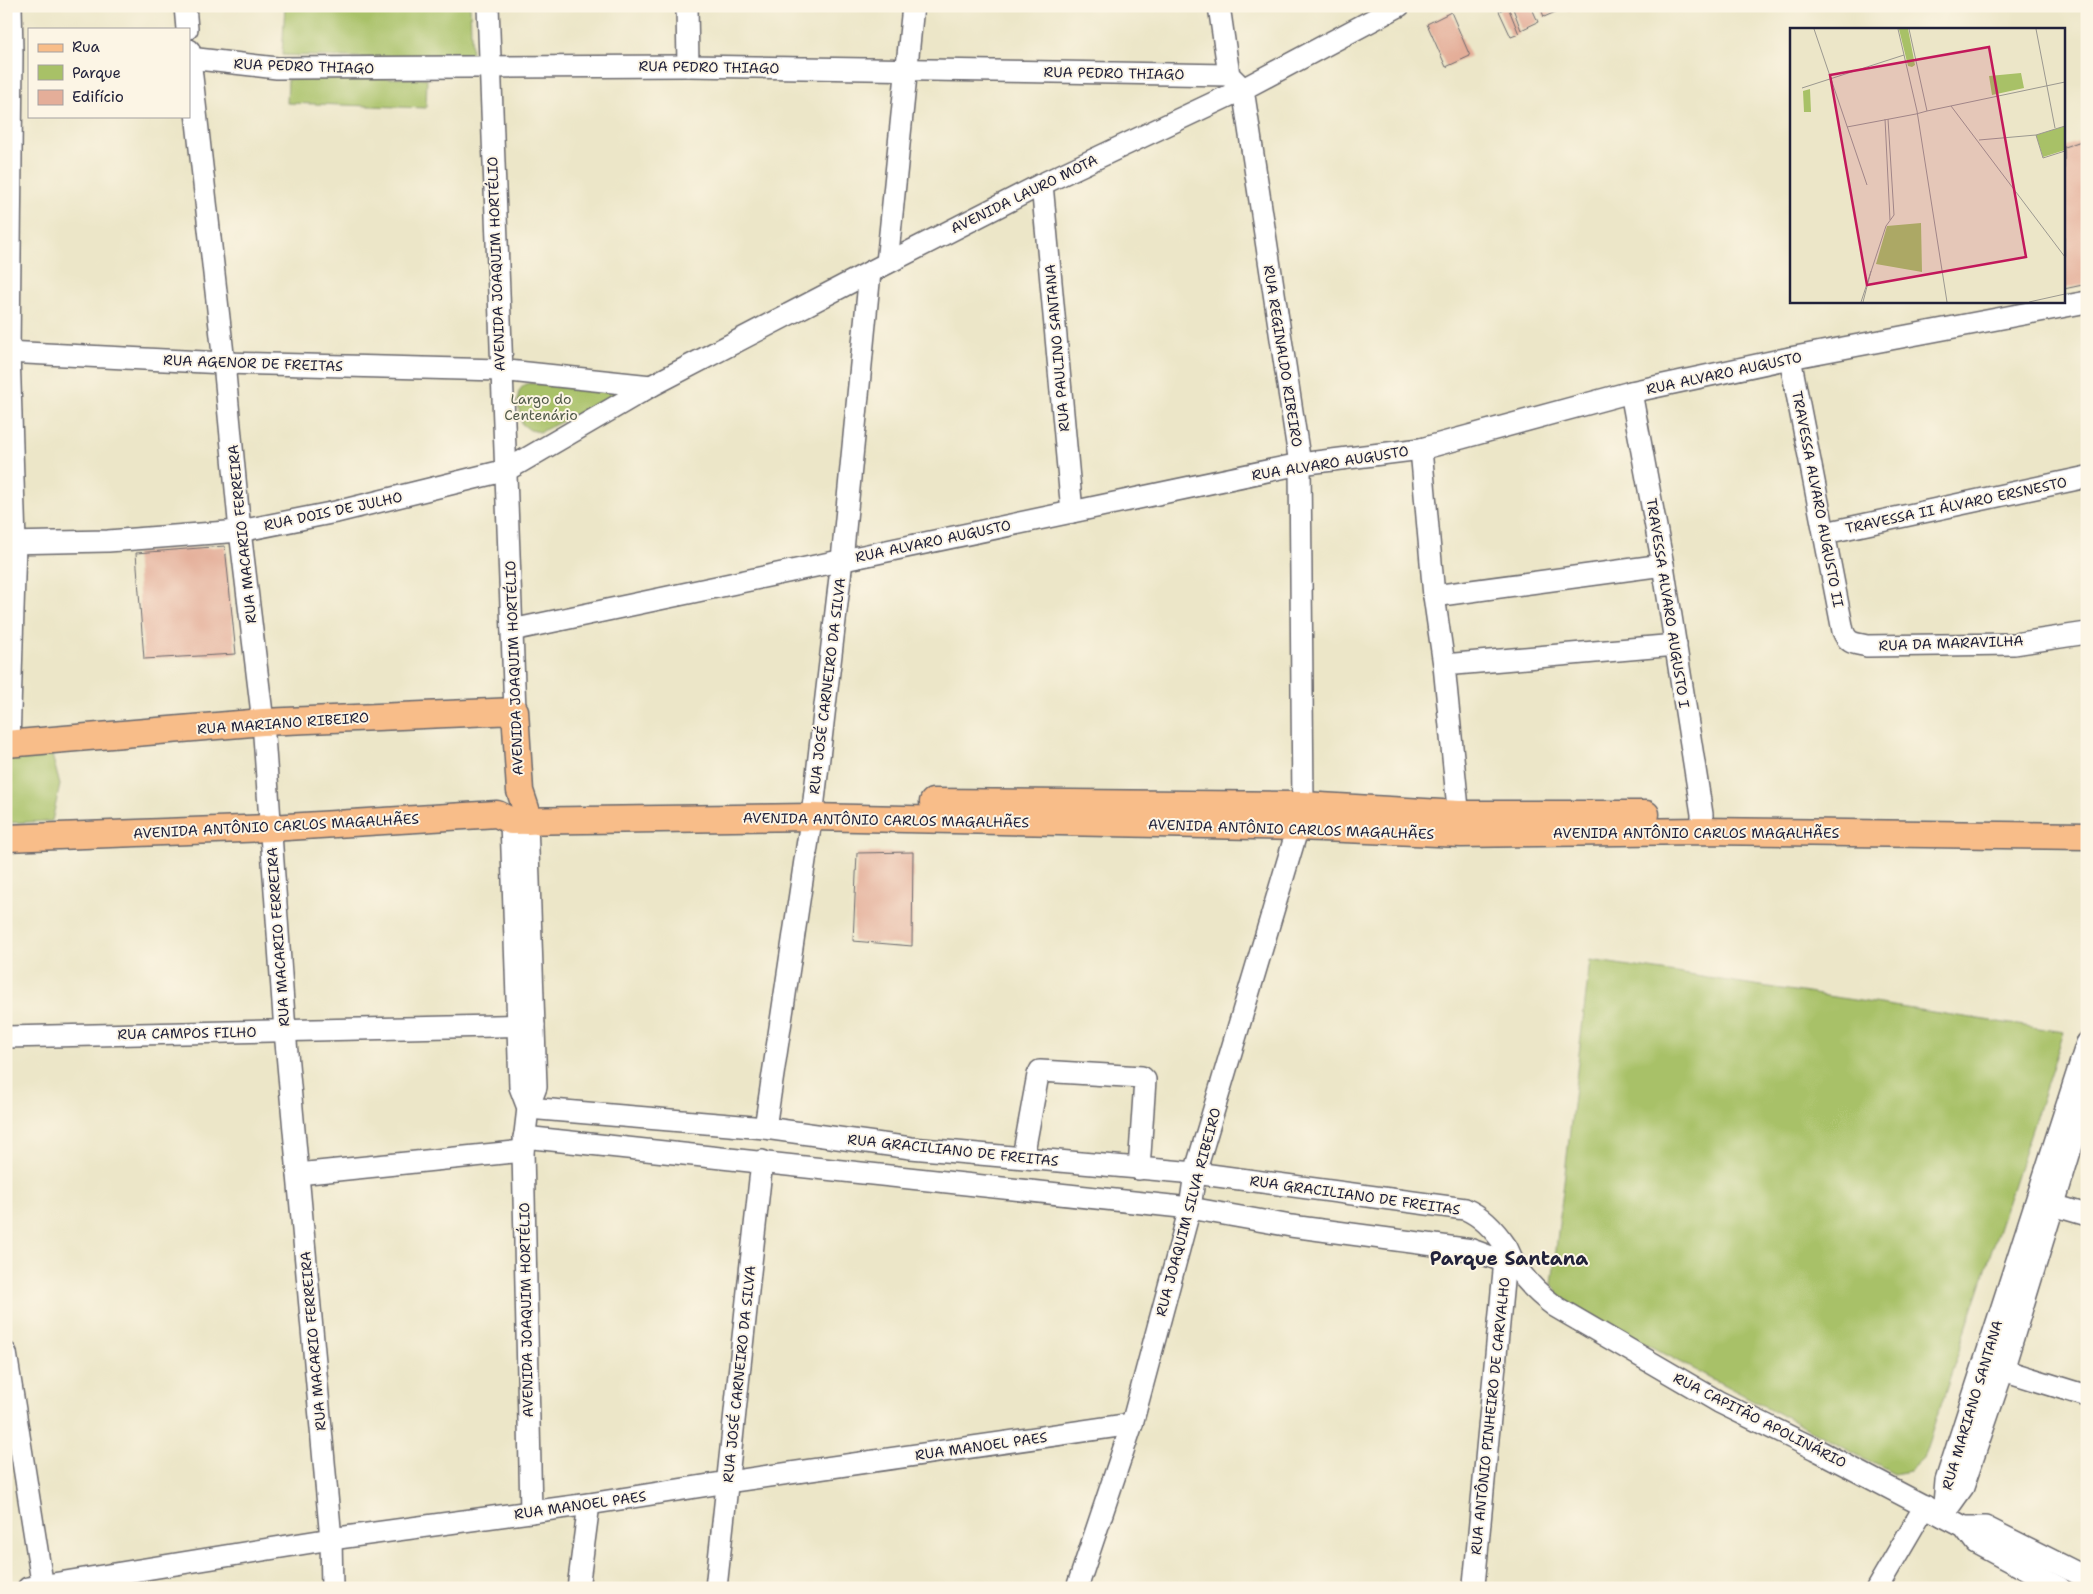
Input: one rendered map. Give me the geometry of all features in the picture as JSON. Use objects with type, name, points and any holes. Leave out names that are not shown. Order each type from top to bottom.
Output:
[{"type":"main road","name":"RUA MARIANO RIBEIRO","points":[[8,744],[263,722],[515,710]]},
{"type":"main road","name":"AVENIDA JOAQUIM HORTÉLIO","points":[[515,710],[515,811]]},
{"type":"main road","name":"AVENIDA ANTÔNIO CARLOS MAGALHÃES","points":[[6,838],[271,828],[515,811],[812,809],[1301,816],[1460,824],[1793,824],[2087,820]]},
{"type":"main road","name":"AVENIDA ANTÔNIO CARLOS MAGALHÃES","points":[[1793,824],[2087,836]]},
{"type":"street","points":[[8,744],[10,543],[8,231],[16,54],[11,6]]},
{"type":"street","points":[[185,6],[187,28]]},
{"type":"street","name":"AVENIDA JOAQUIM HORTÉLIO","points":[[488,6],[500,370],[507,470],[515,710]]},
{"type":"street","points":[[687,6],[688,66]]},
{"type":"street","name":"RUA JOSÉ CARNEIRO DA SILVA","points":[[765,1128],[812,809],[913,6]]},
{"type":"street","name":"RUA REGINALDO RIBEIRO","points":[[1219,6],[1236,82],[1300,464],[1301,816]]},
{"type":"street","name":"AVENIDA LAURO MOTA","points":[[507,470],[651,386],[879,267],[1236,82],[1399,6]]},
{"type":"street","name":"RUA PEDRO THIAGO","points":[[190,55],[267,67],[489,68],[688,66],[906,70],[1236,82]]},
{"type":"street","name":"RUA MACARIO FERREIRA","points":[[190,64],[224,363],[240,531],[263,722],[285,1031],[331,1538],[332,1588]]},
{"type":"street","name":"RUA PAULINO SANTANA","points":[[1042,184],[1072,512]]},
{"type":"street","name":"RUA ALVARO AUGUSTO","points":[[512,630],[1300,464],[1421,449],[1631,392],[1790,358],[2087,302]]},
{"type":"street","name":"RUA AGENOR DE FREITAS","points":[[8,352],[224,363],[500,370]]},
{"type":"street","name":"TRAVESSA ALVARO AUGUSTO II","points":[[1790,358],[1846,639]]},
{"type":"street","points":[[500,370],[651,386]]},
{"type":"street","name":"TRAVESSA ALVARO AUGUSTO I","points":[[1631,392],[1663,564],[1702,823]]},
{"type":"street","points":[[1421,449],[1434,596],[1444,665],[1460,824]]},
{"type":"street","name":"RUA DOIS DE JULHO","points":[[10,543],[108,541],[240,531],[336,512],[507,470]]},
{"type":"street","name":"TRAVESSA II ÁLVARO ERSNESTO","points":[[1824,533],[2087,477]]},
{"type":"street","points":[[1434,596],[1663,564]]},
{"type":"street","name":"RUA DA MARAVILHA","points":[[1846,639],[1854,644],[1867,646],[2014,644],[2087,633]]},
{"type":"street","points":[[1444,665],[1676,645]]},
{"type":"street","name":"AVENIDA JOAQUIM HORTÉLIO","points":[[515,811],[526,1025],[520,1087],[528,1108],[523,1144],[531,1512]]},
{"type":"street","name":"RUA JOAQUIM SILVA RIBEIRO","points":[[1083,1586],[1132,1424],[1190,1208],[1195,1173],[1301,816]]},
{"type":"street","name":"RUA CAMPOS FILHO","points":[[6,1036],[526,1025]]},
{"type":"street","name":"RUA MARIANO SANTANA","points":[[1934,1511],[1946,1481],[2087,1043]]},
{"type":"street","points":[[1023,1157],[1040,1071],[1142,1077],[1145,1080],[1139,1169]]},
{"type":"street","name":"RUA MARIANO SANTANA","points":[[1934,1511],[1963,1488],[2003,1370],[2087,1096]]},
{"type":"street","name":"RUA GRACILIANO DE FREITAS","points":[[528,1108],[765,1128],[911,1148],[1195,1173],[1465,1209],[1477,1214],[1509,1259]]},
{"type":"street","points":[[298,1174],[523,1144],[762,1161],[1190,1208],[1291,1226],[1472,1250],[1509,1259]]},
{"type":"street","name":"RUA JOSÉ CARNEIRO DA SILVA","points":[[716,1588],[762,1161]]},
{"type":"street","points":[[2053,1205],[2087,1215]]},
{"type":"street","name":"RUA CAPITÃO APOLINÁRIO","points":[[1509,1259],[1540,1295],[1565,1312],[1719,1402],[1815,1448],[1964,1527],[1976,1543],[2060,1588]]},
{"type":"street","name":"RUA ANTÔNIO PINHEIRO DE CARVALHO","points":[[1474,1585],[1509,1259]]},
{"type":"street","points":[[6,1353],[38,1587]]},
{"type":"street","points":[[2003,1370],[2087,1396]]},
{"type":"street","name":"RUA MANOEL PAES","points":[[38,1587],[331,1538],[589,1504],[728,1482],[1132,1424]]},
{"type":"street","points":[[578,1588],[589,1504]]},
{"type":"street","points":[[1876,1588],[1934,1511]]},
{"type":"street","name":"RUA CAPITÃO APOLINÁRIO","points":[[1964,1527],[1985,1527],[2087,1578]]},
{"type":"green space","points":[[285,6],[470,6],[472,61],[282,55]]},
{"type":"green space","points":[[427,78],[426,108],[287,103],[288,79]]},
{"type":"green space","name":"Largo do Centenário","points":[[529,383],[623,392],[540,432],[530,430],[522,424],[518,395],[523,386]]},
{"type":"green space","points":[[52,755],[60,785],[52,821],[6,823],[6,756]]},
{"type":"green space","points":[[1590,960],[2064,1032],[1923,1459],[1910,1471],[1894,1474],[1562,1300],[1552,1284]]},
{"type":"building","points":[[1512,6],[1531,6],[1538,22],[1521,30]]},
{"type":"building","points":[[1540,6],[1558,6],[1560,10],[1544,17]]},
{"type":"building","points":[[1566,6],[1578,6],[1568,11]]},
{"type":"building","points":[[1508,7],[1519,34],[1511,37],[1499,11]]},
{"type":"building","points":[[1451,12],[1470,56],[1446,67],[1427,24]]},
{"type":"building","points":[[2087,139],[2087,284],[2066,289],[2066,146]]},
{"type":"building","points":[[225,546],[236,654],[144,659],[136,553]]},
{"type":"building","points":[[913,852],[912,946],[853,941],[857,853]]},
{"type":"district","name":"Parque Santana","points":[[1509,1258]]}]
